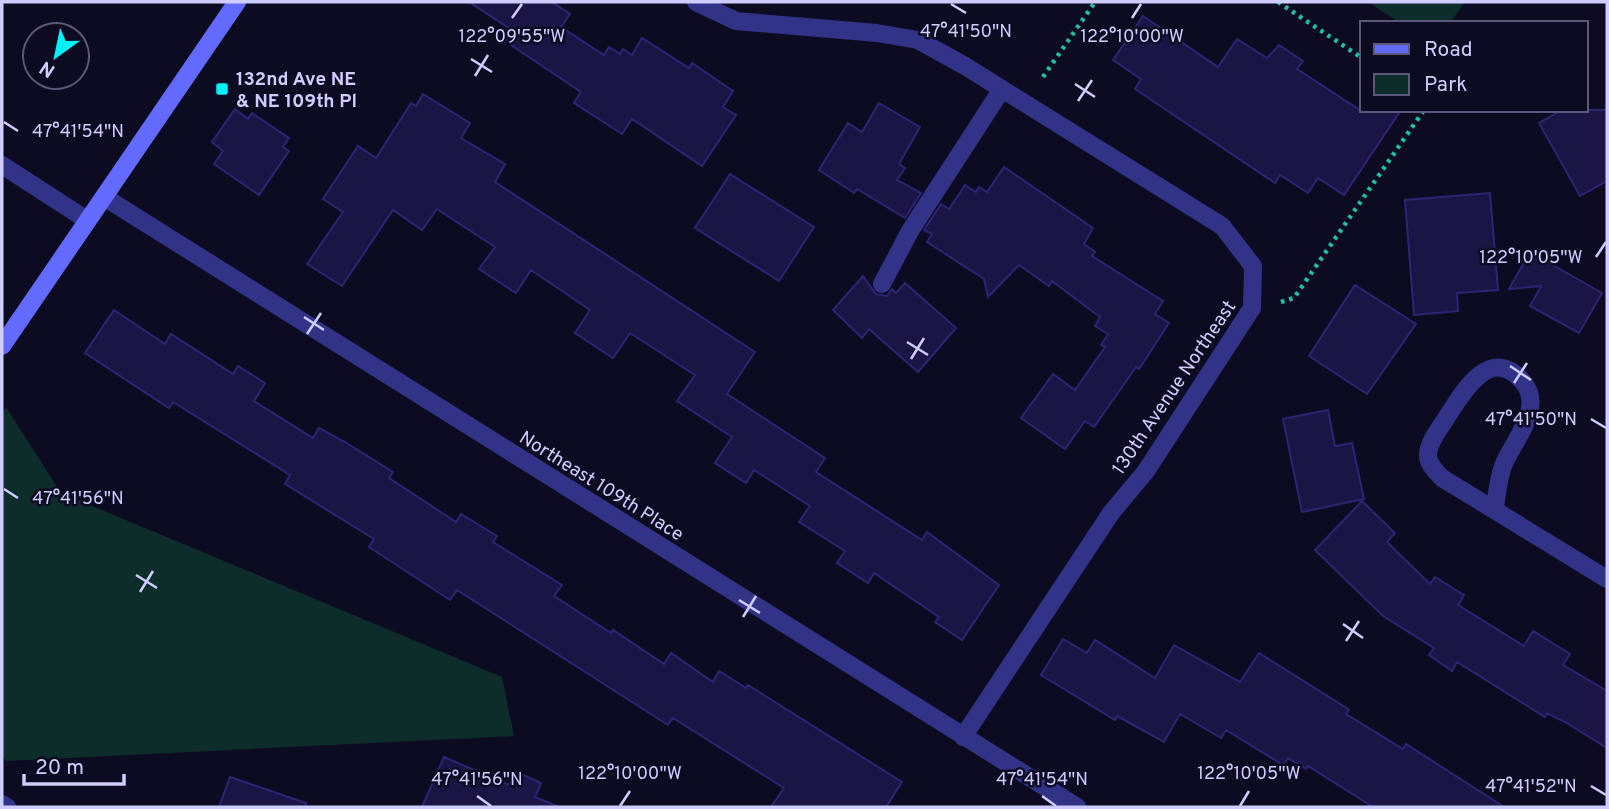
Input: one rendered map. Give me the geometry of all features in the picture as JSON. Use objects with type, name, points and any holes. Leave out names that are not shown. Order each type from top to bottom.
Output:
[{"type":"street","points":[[2,346],[237,2]]},
{"type":"street","name":"130th Avenue Northeast","points":[[696,2],[736,21],[877,33],[918,40],[1222,226],[1253,266],[1252,309],[1146,471],[1111,513],[963,737]]},
{"type":"street","points":[[882,284],[910,230],[1002,89]]},
{"type":"street","points":[[2,164],[88,220]]},
{"type":"street","name":"Northeast 109th Place","points":[[104,197],[1077,807]]},
{"type":"street","points":[[1495,508],[1504,465],[1529,417],[1531,406],[1525,384],[1516,375],[1493,369],[1471,379],[1430,445],[1430,464],[1442,478],[1607,579]]},
{"type":"street","points":[[2,804],[7,807]]},
{"type":"path","points":[[1043,77],[1095,2]]},
{"type":"path","points":[[1278,2],[1360,57]]},
{"type":"path","points":[[1281,302],[1294,298],[1423,112]]},
{"type":"green space","points":[[1368,2],[1465,2],[1451,21],[1397,21]]},
{"type":"green space","points":[[6,407],[61,493],[502,677],[514,736],[7,761],[2,758],[2,414]]},
{"type":"building","points":[[469,2],[552,2],[570,14],[561,27],[604,55],[609,47],[620,54],[623,49],[632,55],[642,38],[689,68],[692,63],[733,91],[723,107],[736,115],[702,166],[632,119],[622,134],[574,103],[581,92],[505,41],[512,30]]},
{"type":"building","points":[[1143,16],[1218,67],[1237,39],[1267,58],[1279,45],[1303,61],[1297,69],[1360,112],[1400,112],[1344,195],[1318,178],[1308,193],[1280,175],[1275,183],[1135,89],[1141,79],[1113,60]]},
{"type":"building","points":[[423,94],[470,123],[461,138],[505,164],[495,182],[755,352],[727,394],[825,458],[816,472],[922,540],[927,532],[999,585],[962,640],[935,622],[939,617],[874,573],[868,583],[837,563],[845,551],[799,522],[810,506],[754,470],[746,483],[715,463],[732,437],[677,401],[695,375],[630,333],[613,358],[575,333],[590,310],[531,270],[516,293],[479,269],[495,247],[437,209],[422,230],[393,210],[342,286],[307,264],[343,212],[323,199],[358,146],[376,158],[411,103],[416,106]]},
{"type":"building","points":[[879,103],[920,127],[899,164],[905,168],[897,180],[921,193],[905,218],[857,189],[854,193],[819,170],[848,123],[862,132]]},
{"type":"building","points":[[235,109],[248,119],[252,113],[289,138],[283,147],[289,151],[259,195],[214,164],[223,151],[212,142]]},
{"type":"building","points":[[1607,110],[1607,181],[1580,196],[1539,123],[1558,112]]},
{"type":"building","points":[[1004,167],[1093,228],[1084,244],[1095,252],[1092,256],[1163,301],[1155,314],[1169,323],[1139,369],[1136,367],[1094,427],[1085,421],[1065,449],[1021,418],[1053,374],[1075,390],[1105,347],[1101,345],[1108,334],[1095,326],[1100,317],[1052,281],[1049,286],[1019,265],[988,297],[984,279],[927,242],[932,234],[924,230],[941,204],[949,209],[965,185],[976,192],[979,187],[987,192]]},
{"type":"building","points":[[730,174],[814,227],[779,281],[695,228]]},
{"type":"building","points":[[1490,193],[1498,290],[1457,293],[1458,311],[1414,315],[1405,200]]},
{"type":"building","points":[[1530,252],[1602,293],[1579,333],[1530,306],[1541,286],[1509,289]]},
{"type":"building","points":[[863,276],[876,294],[887,296],[892,289],[896,293],[905,283],[956,328],[918,372],[869,329],[862,338],[833,310]]},
{"type":"building","points":[[1355,285],[1416,324],[1367,394],[1309,356]]},
{"type":"building","points":[[114,310],[165,344],[171,334],[233,374],[238,366],[265,383],[254,401],[313,438],[319,428],[345,442],[393,472],[389,478],[456,522],[461,514],[497,536],[493,542],[562,585],[554,596],[611,633],[613,630],[664,664],[671,653],[713,682],[719,671],[746,688],[748,685],[902,782],[886,807],[771,807],[784,788],[673,718],[668,725],[457,590],[450,600],[369,547],[374,539],[285,484],[290,475],[173,402],[169,408],[85,353]]},
{"type":"building","points":[[1328,410],[1335,446],[1352,443],[1364,499],[1302,512],[1283,419]]},
{"type":"building","points":[[1362,501],[1395,533],[1387,542],[1430,584],[1435,577],[1464,595],[1458,605],[1524,646],[1533,631],[1570,654],[1563,665],[1607,691],[1607,748],[1547,713],[1545,717],[1457,662],[1452,671],[1429,655],[1434,648],[1383,616],[1315,550]]},
{"type":"building","points":[[1063,639],[1087,653],[1095,640],[1155,678],[1174,645],[1240,682],[1259,653],[1345,707],[1349,710],[1346,714],[1403,749],[1406,744],[1504,807],[1373,807],[1308,766],[1306,769],[1288,758],[1283,765],[1226,730],[1221,738],[1180,714],[1164,742],[1117,716],[1115,720],[1041,675]]},
{"type":"building","points":[[444,757],[509,785],[515,771],[541,783],[535,797],[559,807],[422,807]]},
{"type":"building","points":[[230,777],[306,803],[306,807],[219,807]]},
{"type":"place","name":"132nd Ave NE & NE 109th Pl","points":[[222,89]]}]
